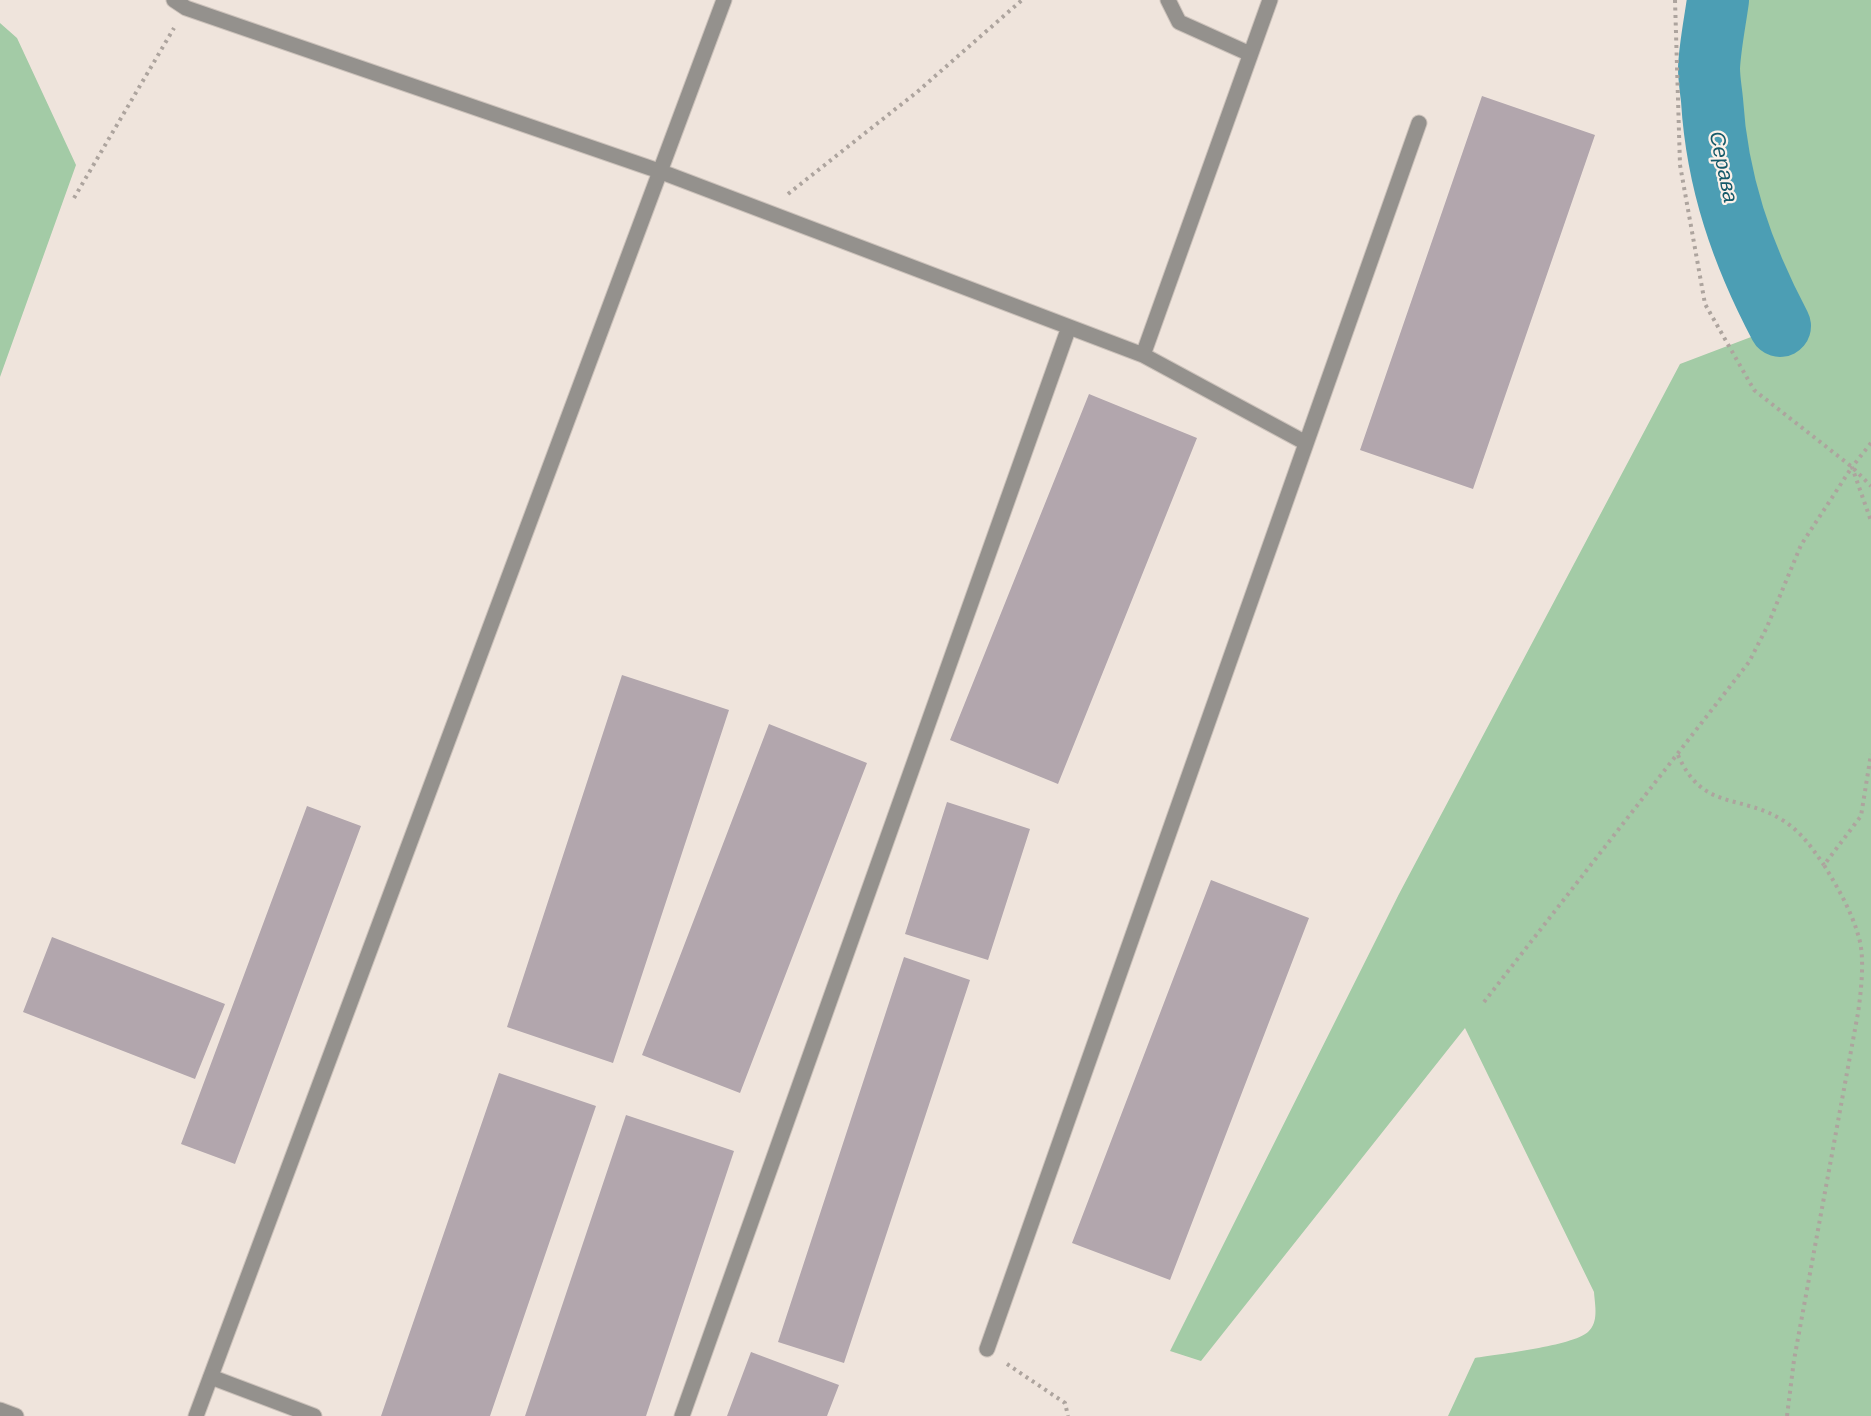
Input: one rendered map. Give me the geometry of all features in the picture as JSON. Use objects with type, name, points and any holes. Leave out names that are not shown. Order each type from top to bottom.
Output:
[{"type":"street","points":[[196,1416],[724,0]]},
{"type":"street","points":[[1168,0],[1179,22],[1250,54]]},
{"type":"street","points":[[1143,355],[1270,0]]},
{"type":"street","points":[[180,4],[659,171],[1143,355],[1306,443]]},
{"type":"street","points":[[987,1349],[1419,123]]},
{"type":"street","points":[[682,1416],[1069,327]]},
{"type":"street","points":[[211,1377],[314,1416]]},
{"type":"street","points":[[0,1410],[16,1416]]},
{"type":"path","points":[[766,212],[917,92],[1022,0]]},
{"type":"path","points":[[1675,0],[1680,165],[1705,304],[1754,390],[1852,467],[1871,486]]},
{"type":"path","points":[[74,198],[180,4]]},
{"type":"path","points":[[1484,1002],[1749,662],[1767,627],[1801,544],[1852,467],[1871,443]]},
{"type":"path","points":[[1852,467],[1871,521]]},
{"type":"path","points":[[1678,754],[1684,769],[1699,788],[1716,797],[1748,806],[1781,820],[1809,842],[1844,899],[1860,940],[1862,982],[1858,1013],[1794,1360],[1787,1416]]},
{"type":"path","points":[[1824,865],[1861,816],[1871,754]]},
{"type":"path","points":[[987,1349],[1065,1403],[1068,1416]]},
{"type":"green space","points":[[1718,0],[1871,0],[1871,1416],[1448,1416],[1475,1358],[1552,1345],[1580,1337],[1594,1324],[1596,1314],[1594,1292],[1465,1028],[1201,1361],[1170,1351],[1399,894],[1680,364],[1780,326],[1748,261],[1730,208],[1717,150],[1712,122],[1709,68]]},
{"type":"green space","points":[[0,23],[17,38],[76,165],[0,377]]},
{"type":"building","points":[[1482,96],[1595,135],[1473,489],[1360,450]]},
{"type":"building","points":[[1089,394],[1197,438],[1058,784],[950,740]]},
{"type":"building","points":[[622,675],[729,710],[613,1063],[507,1027]]},
{"type":"building","points":[[769,724],[867,763],[740,1093],[642,1055]]},
{"type":"building","points":[[947,802],[1030,829],[988,960],[905,934]]},
{"type":"building","points":[[307,806],[361,826],[235,1164],[181,1144]]},
{"type":"building","points":[[1211,880],[1309,918],[1170,1280],[1072,1243]]},
{"type":"building","points":[[52,937],[225,1004],[195,1079],[23,1012]]},
{"type":"building","points":[[904,957],[970,980],[844,1363],[778,1342]]},
{"type":"building","points":[[499,1073],[596,1106],[490,1416],[381,1416]]},
{"type":"building","points":[[626,1115],[734,1151],[646,1416],[525,1416]]},
{"type":"building","points":[[751,1352],[839,1385],[827,1416],[727,1416]]},
{"type":"waterway","name":"Серава","points":[[1718,0],[1709,68],[1719,160],[1743,244],[1780,326]]}]
